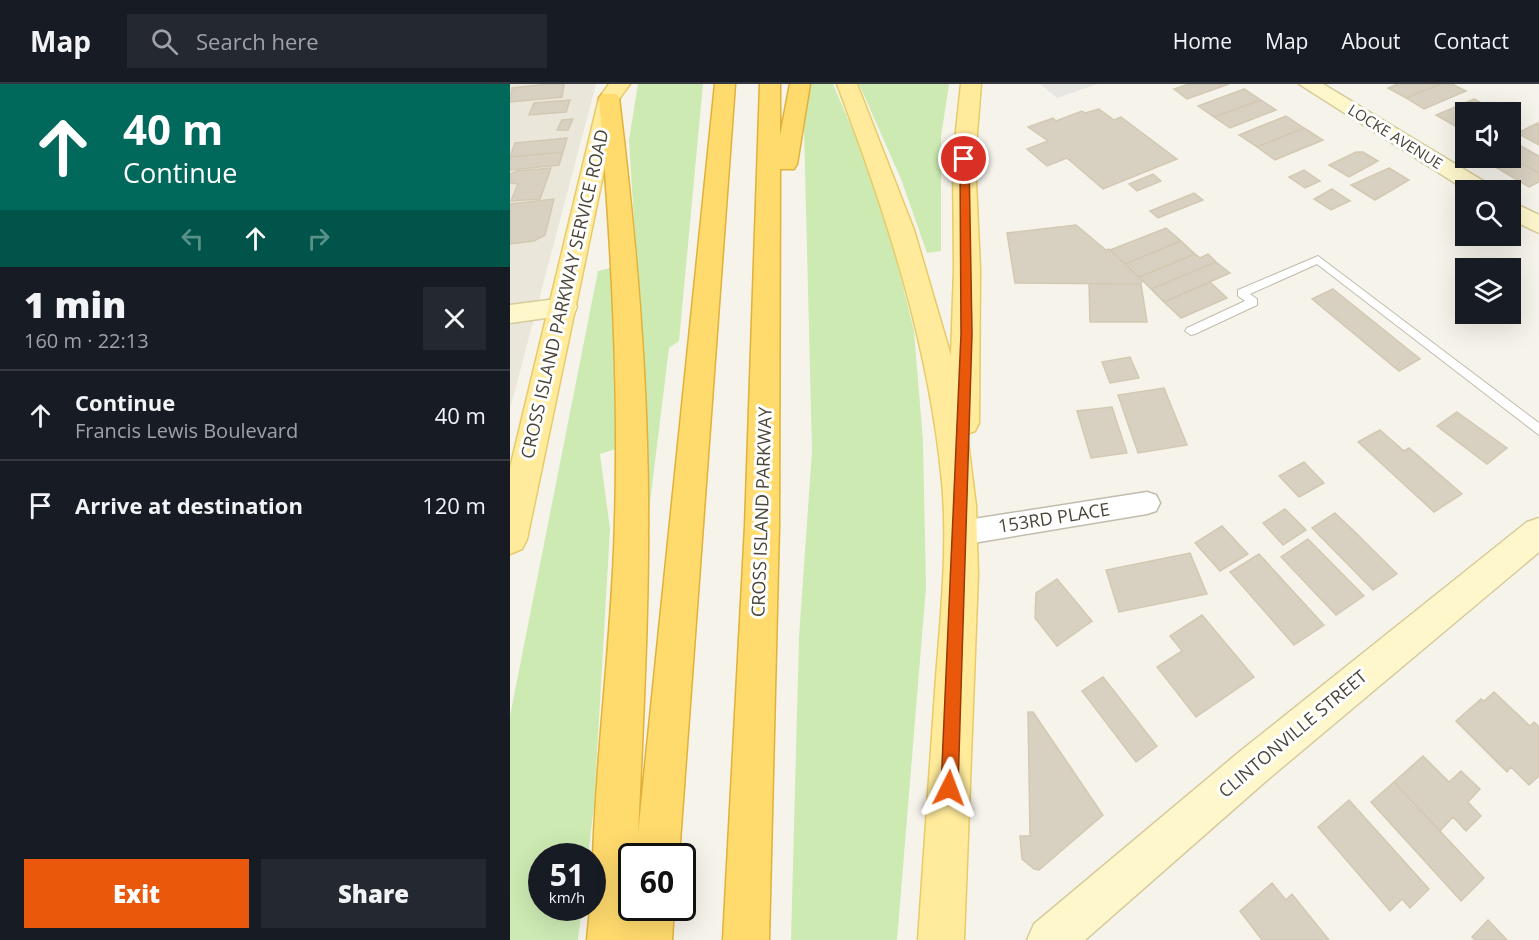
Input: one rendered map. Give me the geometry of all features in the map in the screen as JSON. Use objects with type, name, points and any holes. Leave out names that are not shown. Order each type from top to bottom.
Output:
[{"type":"highway","points":[[658,843],[725,84]]},
{"type":"highway","name":"CROSS ISLAND PARKWAY","points":[[746,940],[758,645],[768,272],[770,84]]},
{"type":"highway","points":[[768,272],[800,84]]},
{"type":"highway","points":[[610,940],[630,564],[632,465],[614,89]]},
{"type":"highway","points":[[649,940],[651,921]]},
{"type":"main road","points":[[847,84],[895,203],[929,317],[951,431],[961,532]]},
{"type":"main road","points":[[941,940],[961,532],[967,269],[964,159],[970,87]]},
{"type":"main road","name":"CROSS ISLAND PARKWAY SERVICE ROAD","points":[[510,539],[514,502],[564,307],[614,89]]},
{"type":"street","name":"LOCKE AVENUE","points":[[1309,84],[1466,180]]},
{"type":"street","points":[[1521,214],[1539,225]]},
{"type":"street","points":[[510,314],[564,307]]},
{"type":"street","name":"153RD PLACE","points":[[961,532],[1147,502]]},
{"type":"street","name":"CLINTONVILLE STREET","points":[[1050,940],[1252,767],[1539,532]]},
{"type":"lane","points":[[1191,331],[1253,302],[1242,293],[1318,259],[1539,430]]},
{"type":"shaded area","points":[[510,84],[596,84],[510,409]]},
{"type":"shaded area","points":[[1040,84],[1098,84],[1057,98]]},
{"type":"green space","points":[[638,84],[703,84],[679,341],[669,348],[648,519],[642,350],[629,140]]},
{"type":"green space","points":[[809,84],[833,84],[854,133],[891,238],[914,331],[923,441],[926,587],[897,940],[791,940],[799,637],[812,451],[804,129]]},
{"type":"green space","points":[[859,84],[949,84],[941,137],[941,251],[927,253],[901,179]]},
{"type":"green space","points":[[610,268],[619,448],[600,454],[610,529],[594,805],[590,843],[528,843],[528,921],[580,921],[578,940],[510,940],[510,716],[598,271]]},
{"type":"building","points":[[564,84],[562,97],[510,102],[512,88]]},
{"type":"building","points":[[1189,84],[1229,84],[1187,99],[1174,89]]},
{"type":"building","points":[[1397,84],[1441,84],[1406,98],[1388,88]]},
{"type":"building","points":[[1441,84],[1452,84],[1466,91],[1424,109],[1406,98]]},
{"type":"building","points":[[1244,89],[1261,100],[1214,117],[1198,106]]},
{"type":"building","points":[[570,100],[566,112],[529,115],[534,103]]},
{"type":"building","points":[[1261,100],[1276,110],[1230,128],[1214,117]]},
{"type":"building","points":[[1455,107],[1455,126],[1436,115]]},
{"type":"building","points":[[1099,109],[1114,120],[1121,117],[1177,159],[1103,189],[1067,158],[1047,166],[1027,149],[1048,141],[1028,127],[1053,118],[1056,121],[1082,111],[1085,113]]},
{"type":"building","points":[[1286,116],[1304,128],[1257,147],[1239,135]]},
{"type":"building","points":[[573,119],[568,130],[557,130],[562,120]]},
{"type":"building","points":[[1538,123],[1539,145],[1521,135],[1521,131]]},
{"type":"building","points":[[1304,128],[1323,140],[1275,160],[1257,147]]},
{"type":"building","points":[[567,138],[563,152],[510,157],[515,143]]},
{"type":"building","points":[[1521,146],[1539,156],[1539,173],[1521,163]]},
{"type":"building","points":[[563,152],[559,165],[510,170],[510,157]]},
{"type":"building","points":[[1356,152],[1363,152],[1378,161],[1349,177],[1329,165]]},
{"type":"building","points":[[1521,163],[1539,173],[1539,182],[1529,187],[1521,180],[1497,168],[1521,168]]},
{"type":"building","points":[[551,168],[540,199],[511,201],[518,184],[510,183],[510,174],[517,171]]},
{"type":"building","points":[[1389,168],[1409,180],[1375,200],[1351,185]]},
{"type":"building","points":[[1304,170],[1320,181],[1305,188],[1289,177]]},
{"type":"building","points":[[1153,174],[1161,181],[1137,191],[1129,184]]},
{"type":"building","points":[[1332,189],[1350,201],[1331,210],[1314,199]]},
{"type":"building","points":[[1194,193],[1203,200],[1158,218],[1150,211]]},
{"type":"building","points":[[554,199],[545,235],[534,241],[510,244],[510,204]]},
{"type":"building","points":[[1076,225],[1106,250],[1109,249],[1142,280],[1141,284],[1015,283],[1007,233]]},
{"type":"building","points":[[1166,228],[1181,241],[1125,264],[1110,250]]},
{"type":"building","points":[[1181,241],[1195,254],[1139,277],[1125,264]]},
{"type":"building","points":[[1195,254],[1200,258],[1208,254],[1216,262],[1151,289],[1139,277]]},
{"type":"building","points":[[1216,262],[1230,273],[1164,302],[1151,289]]},
{"type":"building","points":[[1210,282],[1227,298],[1181,318],[1164,302]]},
{"type":"building","points":[[1089,284],[1141,284],[1147,322],[1090,322]]},
{"type":"building","points":[[1333,289],[1420,359],[1399,371],[1312,299]]},
{"type":"building","points":[[1130,357],[1139,378],[1110,383],[1102,362]]},
{"type":"building","points":[[1164,388],[1187,445],[1138,453],[1118,395]]},
{"type":"building","points":[[1112,407],[1127,453],[1091,458],[1077,411]]},
{"type":"building","points":[[1457,412],[1507,448],[1487,464],[1437,426]]},
{"type":"building","points":[[1380,430],[1404,451],[1409,448],[1462,494],[1434,512],[1358,442]]},
{"type":"building","points":[[1304,462],[1324,483],[1299,497],[1279,476]]},
{"type":"building","points":[[1285,509],[1306,530],[1283,545],[1263,523]]},
{"type":"building","points":[[1335,513],[1397,574],[1373,590],[1312,528]]},
{"type":"building","points":[[1222,526],[1248,554],[1220,571],[1195,543]]},
{"type":"building","points":[[1308,539],[1364,596],[1336,615],[1281,557]]},
{"type":"building","points":[[1190,553],[1207,594],[1119,612],[1106,570]]},
{"type":"building","points":[[1259,554],[1324,625],[1294,645],[1230,572]]},
{"type":"building","points":[[1057,579],[1092,621],[1057,646],[1035,618],[1036,593]]},
{"type":"building","points":[[1202,615],[1254,677],[1196,717],[1157,667],[1182,651],[1170,636]]},
{"type":"building","points":[[1103,677],[1157,746],[1136,762],[1082,691]]},
{"type":"building","points":[[1494,692],[1530,726],[1534,722],[1539,727],[1539,776],[1529,785],[1511,767],[1507,772],[1456,721],[1481,699],[1484,701]]},
{"type":"building","points":[[1028,712],[1033,712],[1103,815],[1039,870],[1034,869],[1022,859],[1020,836],[1030,836]]},
{"type":"building","points":[[1423,756],[1449,782],[1461,771],[1480,789],[1468,802],[1481,816],[1466,831],[1453,817],[1440,831],[1394,782]]},
{"type":"building","points":[[1394,782],[1484,878],[1461,901],[1371,802]]},
{"type":"building","points":[[1349,800],[1429,889],[1410,908],[1402,899],[1390,911],[1318,827]]},
{"type":"building","points":[[1272,883],[1286,900],[1292,894],[1329,940],[1262,940],[1240,911]]},
{"type":"building","points":[[1488,920],[1507,940],[1475,940],[1472,937]]},
{"type":"route","points":[[949,788],[958,625],[967,334],[964,159]]}]
